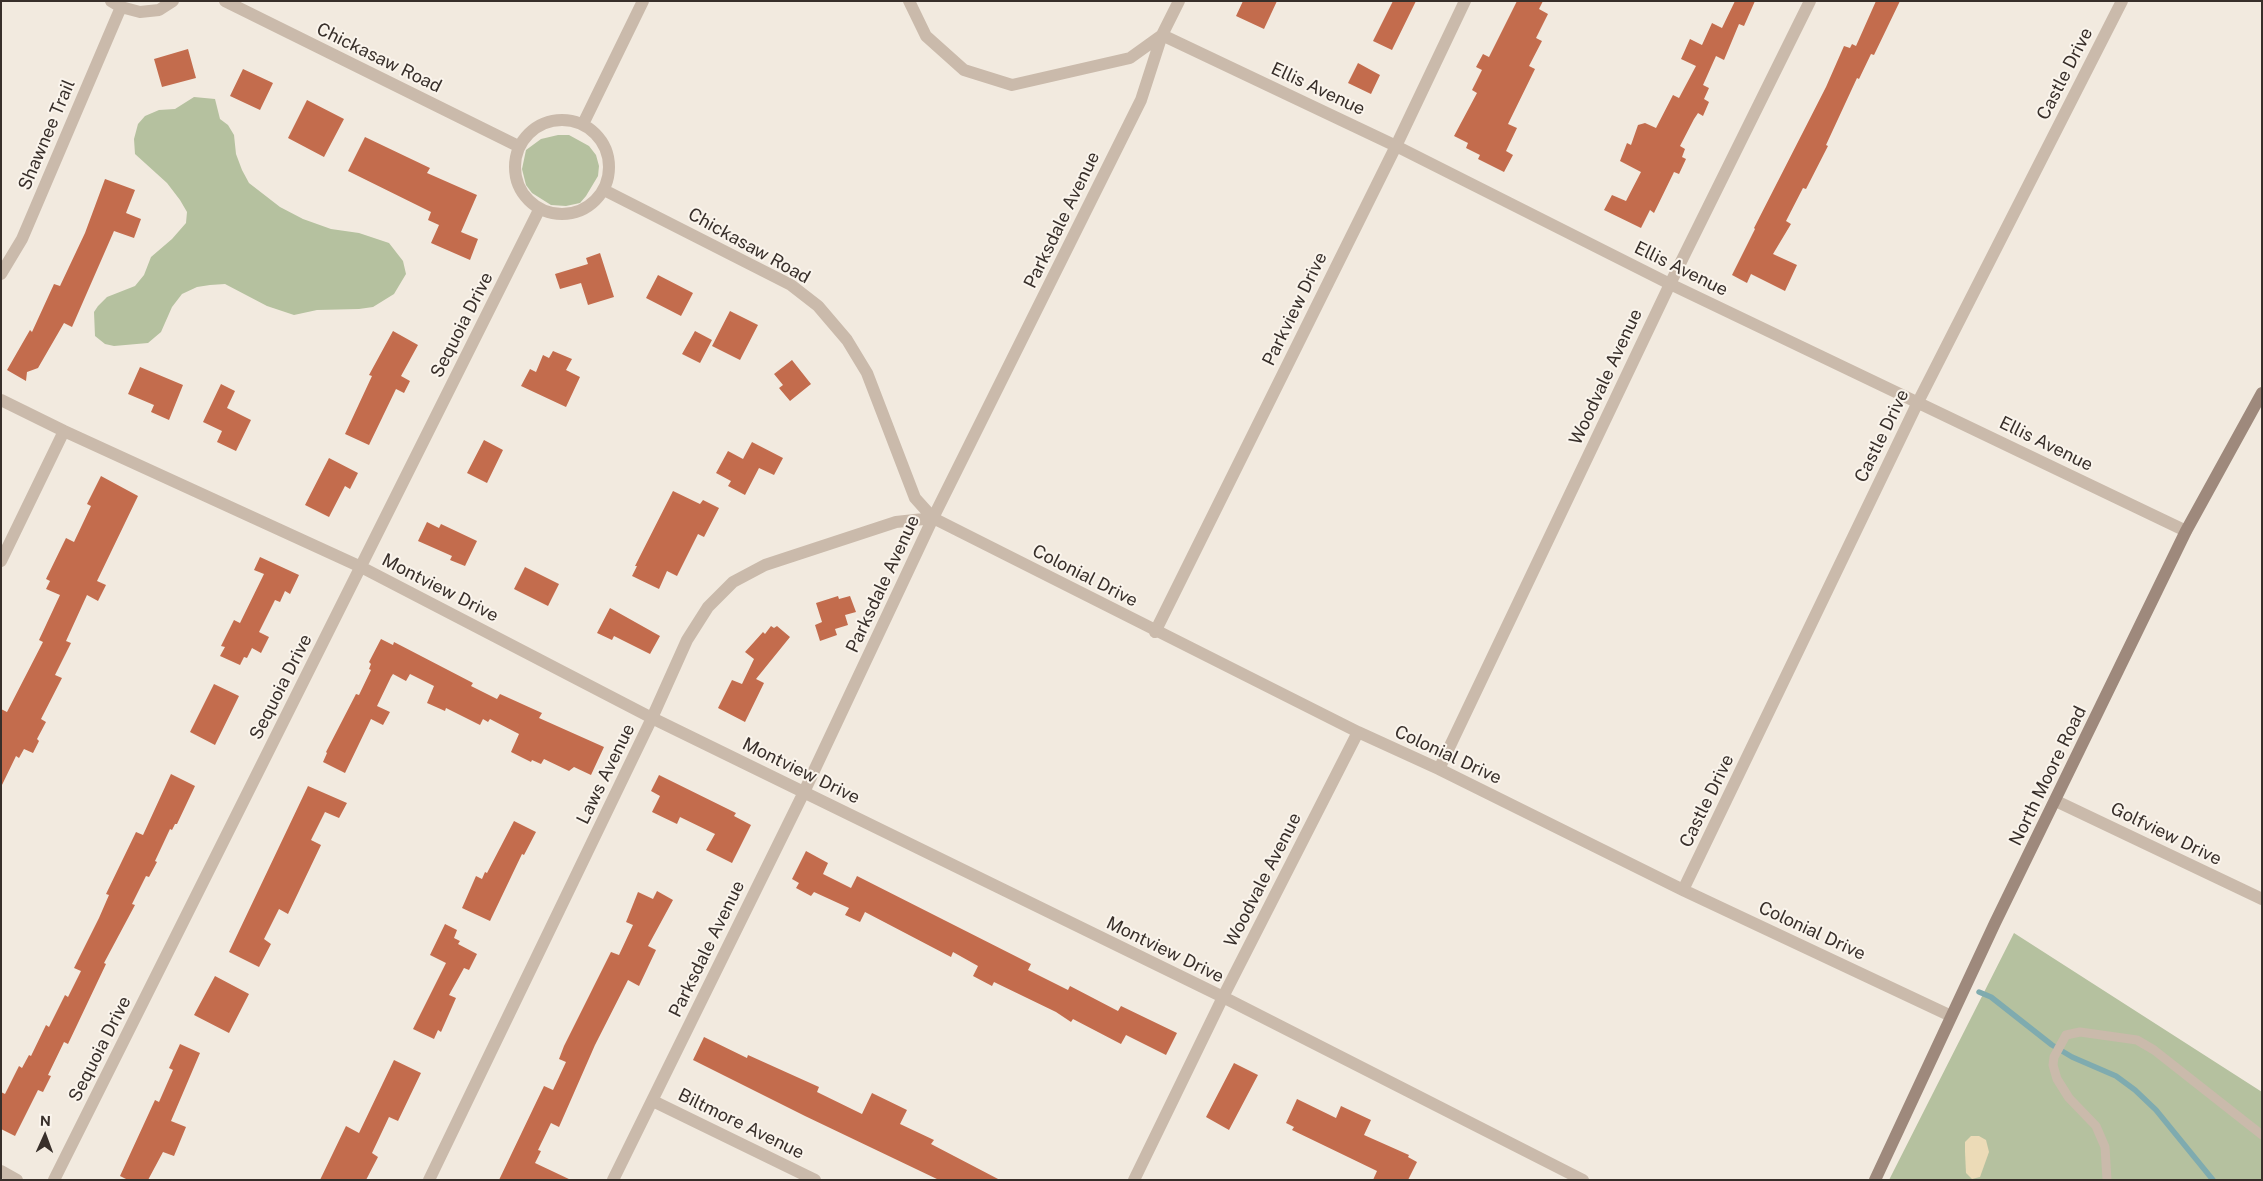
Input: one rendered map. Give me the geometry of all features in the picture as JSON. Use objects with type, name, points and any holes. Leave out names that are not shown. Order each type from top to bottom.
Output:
[{"type":"main road","name":"North Moore Road","points":[[1875,1180],[1951,1016],[2186,531],[2262,393]]},
{"type":"street","name":"Shawnee Trail","points":[[1,274],[22,238],[116,4],[140,12],[159,10],[173,1]]},
{"type":"street","name":"Chickasaw Road","points":[[225,1],[518,146]]},
{"type":"street","points":[[583,124],[643,1]]},
{"type":"street","points":[[909,1],[926,36],[964,70],[1012,85],[1130,58],[1162,36]]},
{"type":"street","name":"Parksdale Avenue","points":[[613,1180],[804,792],[933,518],[1141,100],[1162,36],[1179,1]]},
{"type":"street","name":"Parkview Drive","points":[[1155,632],[1396,146],[1465,1]]},
{"type":"street","name":"Woodvale Avenue","points":[[1439,769],[1670,284],[1810,1]]},
{"type":"street","name":"Castle Drive","points":[[1684,890],[1918,402],[2122,1]]},
{"type":"street","name":"Ellis Avenue","points":[[1162,36],[1396,146],[1670,284],[2186,531]]},
{"type":"street","points":[[559,119],[583,124],[603,142],[610,168],[604,190],[590,206],[562,215],[539,210],[523,196],[514,175],[518,146],[536,126],[559,119]]},
{"type":"street","name":"Chickasaw Road","points":[[604,190],[791,285],[818,306],[847,340],[867,373],[914,498],[933,518]]},
{"type":"street","name":"Sequoia Drive","points":[[54,1180],[539,210]]},
{"type":"street","name":"Montview Drive","points":[[1,400],[64,431],[361,567],[652,718],[1223,997],[1584,1180]]},
{"type":"street","points":[[1,561],[64,431]]},
{"type":"street","name":"Colonial Drive","points":[[933,518],[1155,632],[1358,732],[1439,769],[1684,890],[1951,1016]]},
{"type":"street","name":"Laws Avenue","points":[[429,1180],[652,718],[687,640],[708,607],[733,582],[765,565],[896,522],[933,518]]},
{"type":"street","name":"Woodvale Avenue","points":[[1134,1180],[1223,997],[1358,732]]},
{"type":"street","name":"Golfview Drive","points":[[2056,800],[2262,900]]},
{"type":"street","name":"Biltmore Avenue","points":[[652,1101],[815,1180]]},
{"type":"street","points":[[1,1171],[18,1180]]},
{"type":"lane","points":[[2107,1180],[2105,1147],[2096,1126],[2069,1098],[2057,1079],[2053,1065],[2054,1057],[2066,1035],[2080,1032],[2137,1040],[2154,1050],[2262,1135]]},
{"type":"green space","points":[[194,97],[215,99],[220,119],[228,125],[234,135],[236,154],[249,183],[280,207],[303,219],[331,229],[359,233],[389,243],[403,261],[406,274],[394,294],[373,307],[317,310],[294,315],[267,306],[225,284],[210,285],[197,287],[182,294],[172,307],[161,332],[148,343],[114,346],[105,344],[95,336],[94,312],[98,306],[107,297],[135,286],[144,275],[151,257],[172,239],[186,223],[187,212],[180,200],[167,183],[135,154],[134,139],[138,124],[145,116],[159,110],[175,109]]},
{"type":"green space","points":[[558,135],[569,135],[589,146],[596,155],[599,166],[598,176],[580,203],[566,206],[551,205],[532,193],[526,185],[522,169],[526,150],[541,139]]},
{"type":"green space","points":[[2014,933],[2262,1092],[2262,1180],[1889,1180]]},
{"type":"sand","points":[[1971,1136],[1979,1136],[1986,1140],[1989,1152],[1980,1177],[1972,1179],[1966,1173],[1965,1152],[1965,1142]]},
{"type":"building","points":[[1243,1],[1277,1],[1264,29],[1236,16]]},
{"type":"building","points":[[1393,1],[1416,1],[1392,50],[1373,41]]},
{"type":"building","points":[[1517,1],[1543,1],[1539,9],[1548,14],[1536,38],[1542,41],[1529,66],[1535,69],[1508,124],[1517,128],[1506,151],[1513,155],[1504,172],[1478,159],[1480,155],[1466,148],[1468,143],[1454,136],[1477,93],[1472,90],[1482,70],[1476,67],[1483,54],[1489,57]]},
{"type":"building","points":[[1735,1],[1755,1],[1744,26],[1739,24],[1724,60],[1716,56],[1703,85],[1709,88],[1704,99],[1709,102],[1703,116],[1698,113],[1694,119],[1680,146],[1685,149],[1682,157],[1686,159],[1679,174],[1674,172],[1654,213],[1650,210],[1641,228],[1604,210],[1612,195],[1626,201],[1641,172],[1620,161],[1627,143],[1631,145],[1638,125],[1645,123],[1656,128],[1673,95],[1679,98],[1696,66],[1681,59],[1690,39],[1702,45],[1712,23],[1722,28]]},
{"type":"building","points":[[1876,1],[1900,1],[1874,55],[1871,54],[1859,79],[1857,78],[1826,145],[1828,146],[1806,189],[1803,188],[1786,221],[1791,224],[1773,254],[1797,265],[1785,291],[1751,274],[1747,283],[1732,275],[1826,87],[1844,46],[1850,48],[1852,44],[1856,46]]},
{"type":"building","points":[[188,49],[196,78],[162,87],[154,59]]},
{"type":"building","points":[[1358,63],[1380,75],[1371,94],[1348,83]]},
{"type":"building","points":[[243,69],[273,83],[260,110],[230,96]]},
{"type":"building","points":[[307,100],[344,119],[324,157],[288,138]]},
{"type":"building","points":[[365,137],[430,168],[427,173],[477,195],[461,232],[478,239],[470,260],[431,243],[439,225],[428,220],[431,212],[348,171]]},
{"type":"building","points":[[105,179],[135,190],[126,213],[141,219],[134,238],[114,231],[72,327],[64,323],[38,368],[27,372],[26,381],[7,370],[30,330],[32,332],[54,284],[60,286],[85,233]]},
{"type":"building","points":[[600,253],[614,297],[588,305],[581,283],[560,289],[555,274],[588,264],[586,258]]},
{"type":"building","points":[[658,275],[693,293],[681,316],[646,298]]},
{"type":"building","points":[[730,311],[758,325],[740,360],[712,346]]},
{"type":"building","points":[[393,331],[418,345],[401,376],[410,381],[404,393],[396,389],[369,445],[345,434],[372,376],[369,375]]},
{"type":"building","points":[[695,331],[712,340],[700,363],[682,354]]},
{"type":"building","points":[[553,351],[572,359],[566,370],[580,377],[566,407],[521,386],[530,369],[536,372],[543,355],[549,358]]},
{"type":"building","points":[[792,360],[811,384],[790,401],[779,388],[783,385],[774,374]]},
{"type":"building","points":[[140,367],[183,385],[169,420],[151,412],[154,405],[128,394]]},
{"type":"building","points":[[221,384],[235,391],[227,408],[251,420],[236,451],[217,442],[222,431],[203,422]]},
{"type":"building","points":[[484,440],[503,450],[487,483],[467,473]]},
{"type":"building","points":[[752,442],[783,458],[774,475],[759,468],[745,495],[728,486],[731,481],[716,473],[728,451],[743,459]]},
{"type":"building","points":[[329,458],[358,473],[350,489],[345,486],[329,517],[305,505]]},
{"type":"building","points":[[101,476],[138,496],[97,581],[106,585],[98,601],[87,595],[66,641],[71,643],[55,675],[62,678],[41,719],[46,722],[37,739],[39,741],[33,753],[24,749],[19,758],[16,756],[1,787],[1,709],[7,712],[43,642],[39,640],[60,595],[46,589],[50,581],[46,579],[66,538],[74,542],[91,506],[87,504]]},
{"type":"building","points":[[673,491],[700,504],[703,500],[719,508],[704,537],[698,534],[677,576],[667,571],[659,589],[632,576],[637,566],[635,566]]},
{"type":"building","points":[[427,522],[439,528],[441,524],[477,541],[465,566],[450,560],[452,556],[418,541]]},
{"type":"building","points":[[260,557],[299,575],[290,594],[285,591],[280,602],[275,600],[259,632],[269,637],[261,653],[252,648],[247,658],[244,657],[240,665],[220,656],[225,647],[221,646],[234,620],[240,623],[264,574],[254,570]]},
{"type":"building","points":[[525,567],[559,584],[548,606],[514,589]]},
{"type":"building","points":[[838,596],[839,599],[850,596],[856,612],[845,615],[848,625],[835,629],[837,635],[820,641],[815,625],[822,622],[816,603]]},
{"type":"building","points":[[610,608],[660,636],[650,654],[614,636],[612,640],[597,633]]},
{"type":"building","points":[[771,626],[774,628],[777,626],[790,637],[756,679],[764,683],[745,722],[718,708],[732,680],[742,684],[754,659],[745,652]]},
{"type":"building","points":[[381,639],[393,645],[394,642],[473,683],[471,686],[497,699],[500,694],[542,713],[539,718],[604,747],[591,775],[574,767],[569,771],[544,759],[541,764],[532,760],[531,762],[511,752],[519,734],[490,719],[488,722],[483,719],[480,725],[446,708],[445,711],[427,703],[434,686],[410,674],[406,681],[393,674],[391,677],[377,706],[390,712],[383,725],[371,719],[345,773],[323,762],[326,752],[356,694],[359,695],[371,670],[369,669],[371,664],[369,662]]},
{"type":"building","points":[[214,684],[239,696],[215,745],[190,732]]},
{"type":"building","points":[[171,774],[195,786],[177,824],[175,824],[172,830],[170,829],[149,877],[146,876],[132,904],[135,905],[104,963],[106,964],[68,1044],[64,1042],[48,1075],[51,1076],[43,1092],[38,1090],[15,1136],[1,1129],[1,1092],[5,1094],[19,1066],[22,1068],[29,1055],[31,1056],[46,1025],[49,1027],[65,995],[68,997],[81,971],[74,968],[109,895],[106,894],[136,832],[143,835]]},
{"type":"building","points":[[659,775],[736,813],[734,816],[751,825],[732,863],[706,850],[715,834],[680,817],[677,824],[652,812],[660,796],[651,791]]},
{"type":"building","points":[[308,786],[347,803],[339,818],[325,812],[311,840],[321,845],[288,914],[279,909],[264,939],[271,944],[259,967],[229,952]]},
{"type":"building","points":[[514,821],[536,832],[524,855],[522,854],[490,921],[462,908],[476,876],[482,879],[485,872],[487,873]]},
{"type":"building","points":[[806,851],[828,863],[823,874],[851,888],[857,876],[1031,964],[1028,970],[1068,990],[1070,986],[1118,1011],[1121,1006],[1177,1033],[1166,1055],[1126,1035],[1121,1044],[1073,1019],[1071,1022],[1056,1012],[994,982],[992,986],[973,976],[978,966],[953,952],[951,957],[865,912],[860,922],[845,915],[849,908],[814,892],[811,896],[796,888],[799,883],[792,879]]},
{"type":"building","points":[[657,891],[673,900],[648,946],[656,950],[639,986],[628,980],[595,1045],[559,1127],[551,1123],[538,1150],[541,1151],[535,1163],[571,1180],[499,1180],[544,1086],[553,1090],[566,1062],[559,1059],[564,1046],[611,952],[619,955],[633,925],[626,922],[638,892],[653,899]]},
{"type":"building","points":[[445,924],[457,930],[454,938],[460,941],[458,944],[477,954],[469,970],[464,968],[449,995],[456,998],[441,1032],[438,1030],[434,1039],[413,1029],[446,963],[430,955]]},
{"type":"building","points":[[215,976],[249,994],[229,1033],[194,1015]]},
{"type":"building","points":[[704,1037],[747,1058],[748,1055],[819,1087],[817,1092],[862,1114],[872,1093],[907,1110],[900,1124],[934,1140],[931,1144],[1000,1180],[939,1180],[805,1116],[693,1060]]},
{"type":"building","points":[[180,1044],[200,1053],[171,1121],[186,1127],[174,1156],[163,1152],[148,1180],[128,1180],[120,1176],[155,1100],[159,1102],[173,1070],[169,1068]]},
{"type":"building","points":[[394,1060],[421,1073],[398,1121],[389,1117],[372,1153],[378,1157],[366,1180],[320,1180],[346,1126],[359,1133]]},
{"type":"building","points":[[1234,1063],[1258,1075],[1229,1130],[1206,1117]]},
{"type":"building","points":[[1297,1099],[1336,1118],[1341,1106],[1371,1120],[1364,1135],[1409,1155],[1408,1157],[1417,1162],[1408,1180],[1373,1180],[1377,1171],[1292,1130],[1294,1127],[1286,1123]]},
{"type":"waterway","points":[[1979,992],[1991,997],[2052,1045],[2072,1057],[2116,1076],[2135,1090],[2156,1110],[2213,1180]]}]
